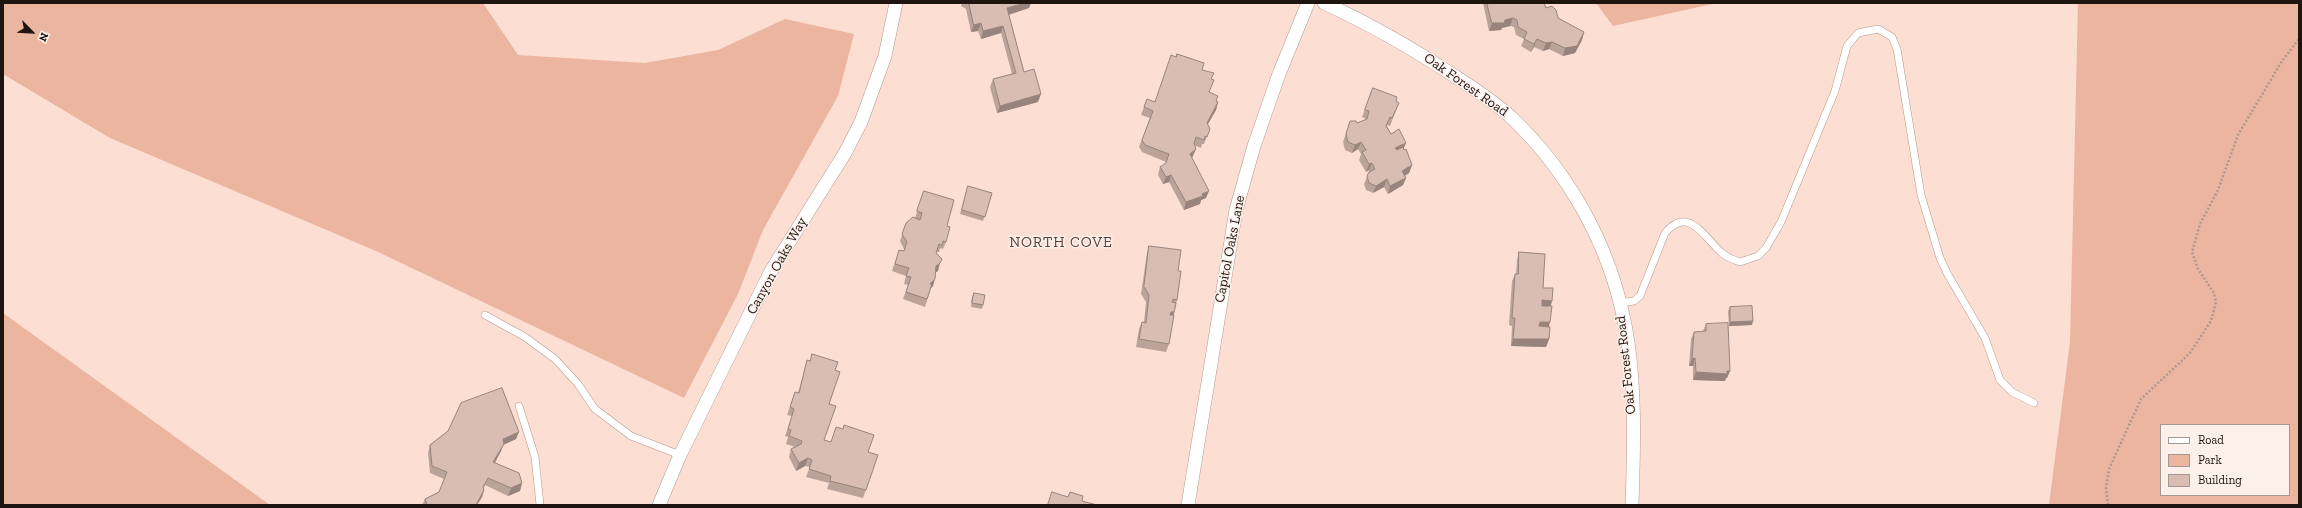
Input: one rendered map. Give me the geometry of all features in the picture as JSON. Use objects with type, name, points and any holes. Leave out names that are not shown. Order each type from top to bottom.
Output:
[{"type":"street","name":"Canyon Oaks Way","points":[[659,505],[680,455],[780,253],[845,153],[861,122],[885,56],[896,3]]},
{"type":"street","name":"Capitol Oaks Lane","points":[[1188,505],[1236,210],[1254,146],[1279,74],[1308,3]]},
{"type":"street","name":"Oak Forest Road","points":[[1324,3],[1372,25],[1411,47],[1480,92],[1512,118],[1535,142],[1580,202],[1601,244],[1625,326],[1630,376],[1634,457],[1632,505]]},
{"type":"lane","points":[[1619,303],[1634,301],[1640,296],[1665,233],[1670,227],[1678,223],[1687,222],[1697,226],[1723,254],[1740,262],[1758,256],[1766,248],[1780,222],[1835,91],[1846,46],[1858,34],[1878,29],[1892,38],[1897,49],[1921,195],[1940,258],[1947,273],[1985,338],[2000,380],[2012,392],[2034,403]]},
{"type":"lane","points":[[485,315],[525,337],[555,359],[578,384],[595,409],[631,436],[680,455]]},
{"type":"lane","points":[[519,406],[535,457],[540,505]]},
{"type":"path","points":[[2108,505],[2106,488],[2109,470],[2141,399],[2190,353],[2211,321],[2216,302],[2214,293],[2198,269],[2192,252],[2200,224],[2218,190],[2238,135],[2282,60],[2299,39]]},
{"type":"green space","points":[[3,3],[483,3],[518,55],[645,63],[718,50],[785,19],[854,34],[838,96],[763,230],[738,294],[684,398],[376,251],[110,138],[3,74]]},
{"type":"green space","points":[[1596,3],[1717,3],[1613,26]]},
{"type":"green space","points":[[2078,3],[2299,3],[2299,505],[2049,505],[2070,342]]},
{"type":"green space","points":[[3,313],[270,505],[3,505]]},
{"type":"building","points":[[969,3],[1025,3],[1007,8],[1024,72],[1034,69],[1041,94],[1000,106],[993,79],[1016,73],[1003,26],[983,31],[981,23],[974,25]]},
{"type":"building","points":[[1487,3],[1544,3],[1546,8],[1552,6],[1556,10],[1558,18],[1584,32],[1577,46],[1565,48],[1552,42],[1546,43],[1537,39],[1534,44],[1524,39],[1527,32],[1518,27],[1517,20],[1513,18],[1505,20],[1504,23],[1492,23]]},
{"type":"building","points":[[1177,54],[1204,63],[1202,70],[1214,73],[1211,79],[1214,80],[1209,92],[1218,96],[1216,101],[1218,102],[1207,123],[1210,129],[1207,137],[1205,136],[1204,140],[1196,137],[1194,143],[1196,149],[1190,154],[1209,191],[1202,194],[1203,196],[1186,202],[1171,175],[1166,177],[1160,167],[1166,163],[1169,154],[1145,145],[1142,140],[1153,111],[1144,107],[1147,99],[1155,102],[1171,55],[1176,57]]},
{"type":"building","points":[[1373,88],[1397,97],[1396,101],[1399,103],[1392,118],[1390,117],[1386,126],[1391,134],[1399,129],[1406,143],[1395,148],[1397,150],[1403,147],[1404,150],[1406,149],[1412,165],[1402,171],[1406,178],[1390,186],[1387,179],[1376,186],[1369,183],[1367,176],[1369,172],[1375,169],[1372,163],[1369,164],[1362,152],[1366,150],[1361,142],[1355,145],[1348,142],[1346,134],[1350,121],[1356,121],[1357,123],[1367,119],[1369,111],[1365,110]]},
{"type":"building","points":[[968,186],[992,193],[985,217],[962,210]]},
{"type":"building","points":[[924,191],[954,200],[947,226],[950,227],[946,242],[943,241],[942,245],[939,244],[936,253],[942,259],[936,266],[935,279],[930,284],[932,284],[927,299],[906,292],[911,277],[906,276],[909,268],[895,264],[899,250],[904,251],[907,242],[902,234],[906,223],[913,217],[920,220],[922,213],[917,211]]},
{"type":"building","points":[[1149,246],[1181,250],[1178,271],[1181,271],[1177,300],[1173,299],[1172,302],[1176,303],[1174,312],[1171,312],[1170,315],[1174,315],[1169,344],[1139,339],[1142,322],[1146,323],[1149,295],[1144,287]]},
{"type":"building","points":[[1519,252],[1545,254],[1543,288],[1553,288],[1552,301],[1542,300],[1542,306],[1552,306],[1550,322],[1540,322],[1539,326],[1550,327],[1549,339],[1513,339],[1515,318],[1512,318],[1515,274],[1518,274]]},
{"type":"building","points":[[974,293],[985,295],[983,305],[972,303]]},
{"type":"building","points":[[1752,306],[1753,321],[1730,322],[1730,307]]},
{"type":"building","points":[[1728,323],[1730,371],[1727,371],[1727,374],[1696,372],[1695,358],[1692,359],[1694,332],[1706,331],[1706,324]]},
{"type":"building","points":[[812,354],[838,362],[835,370],[840,372],[829,404],[836,406],[824,440],[831,442],[836,427],[843,429],[844,425],[874,435],[868,452],[878,455],[866,490],[830,481],[831,476],[809,469],[812,460],[808,458],[799,463],[791,449],[801,444],[802,441],[789,436],[791,430],[788,429],[794,409],[790,407],[795,392],[799,393],[807,360],[810,361]]},
{"type":"building","points":[[502,388],[519,432],[503,439],[504,444],[493,462],[519,473],[522,483],[511,488],[488,478],[483,487],[484,490],[476,505],[427,505],[425,499],[439,492],[447,472],[432,466],[430,445],[448,431],[461,403]]},
{"type":"building","points":[[1052,492],[1068,497],[1070,492],[1083,496],[1082,501],[1097,505],[1048,505]]},
{"type":"district","name":"NORTH COVE","points":[[1061,243]]}]
